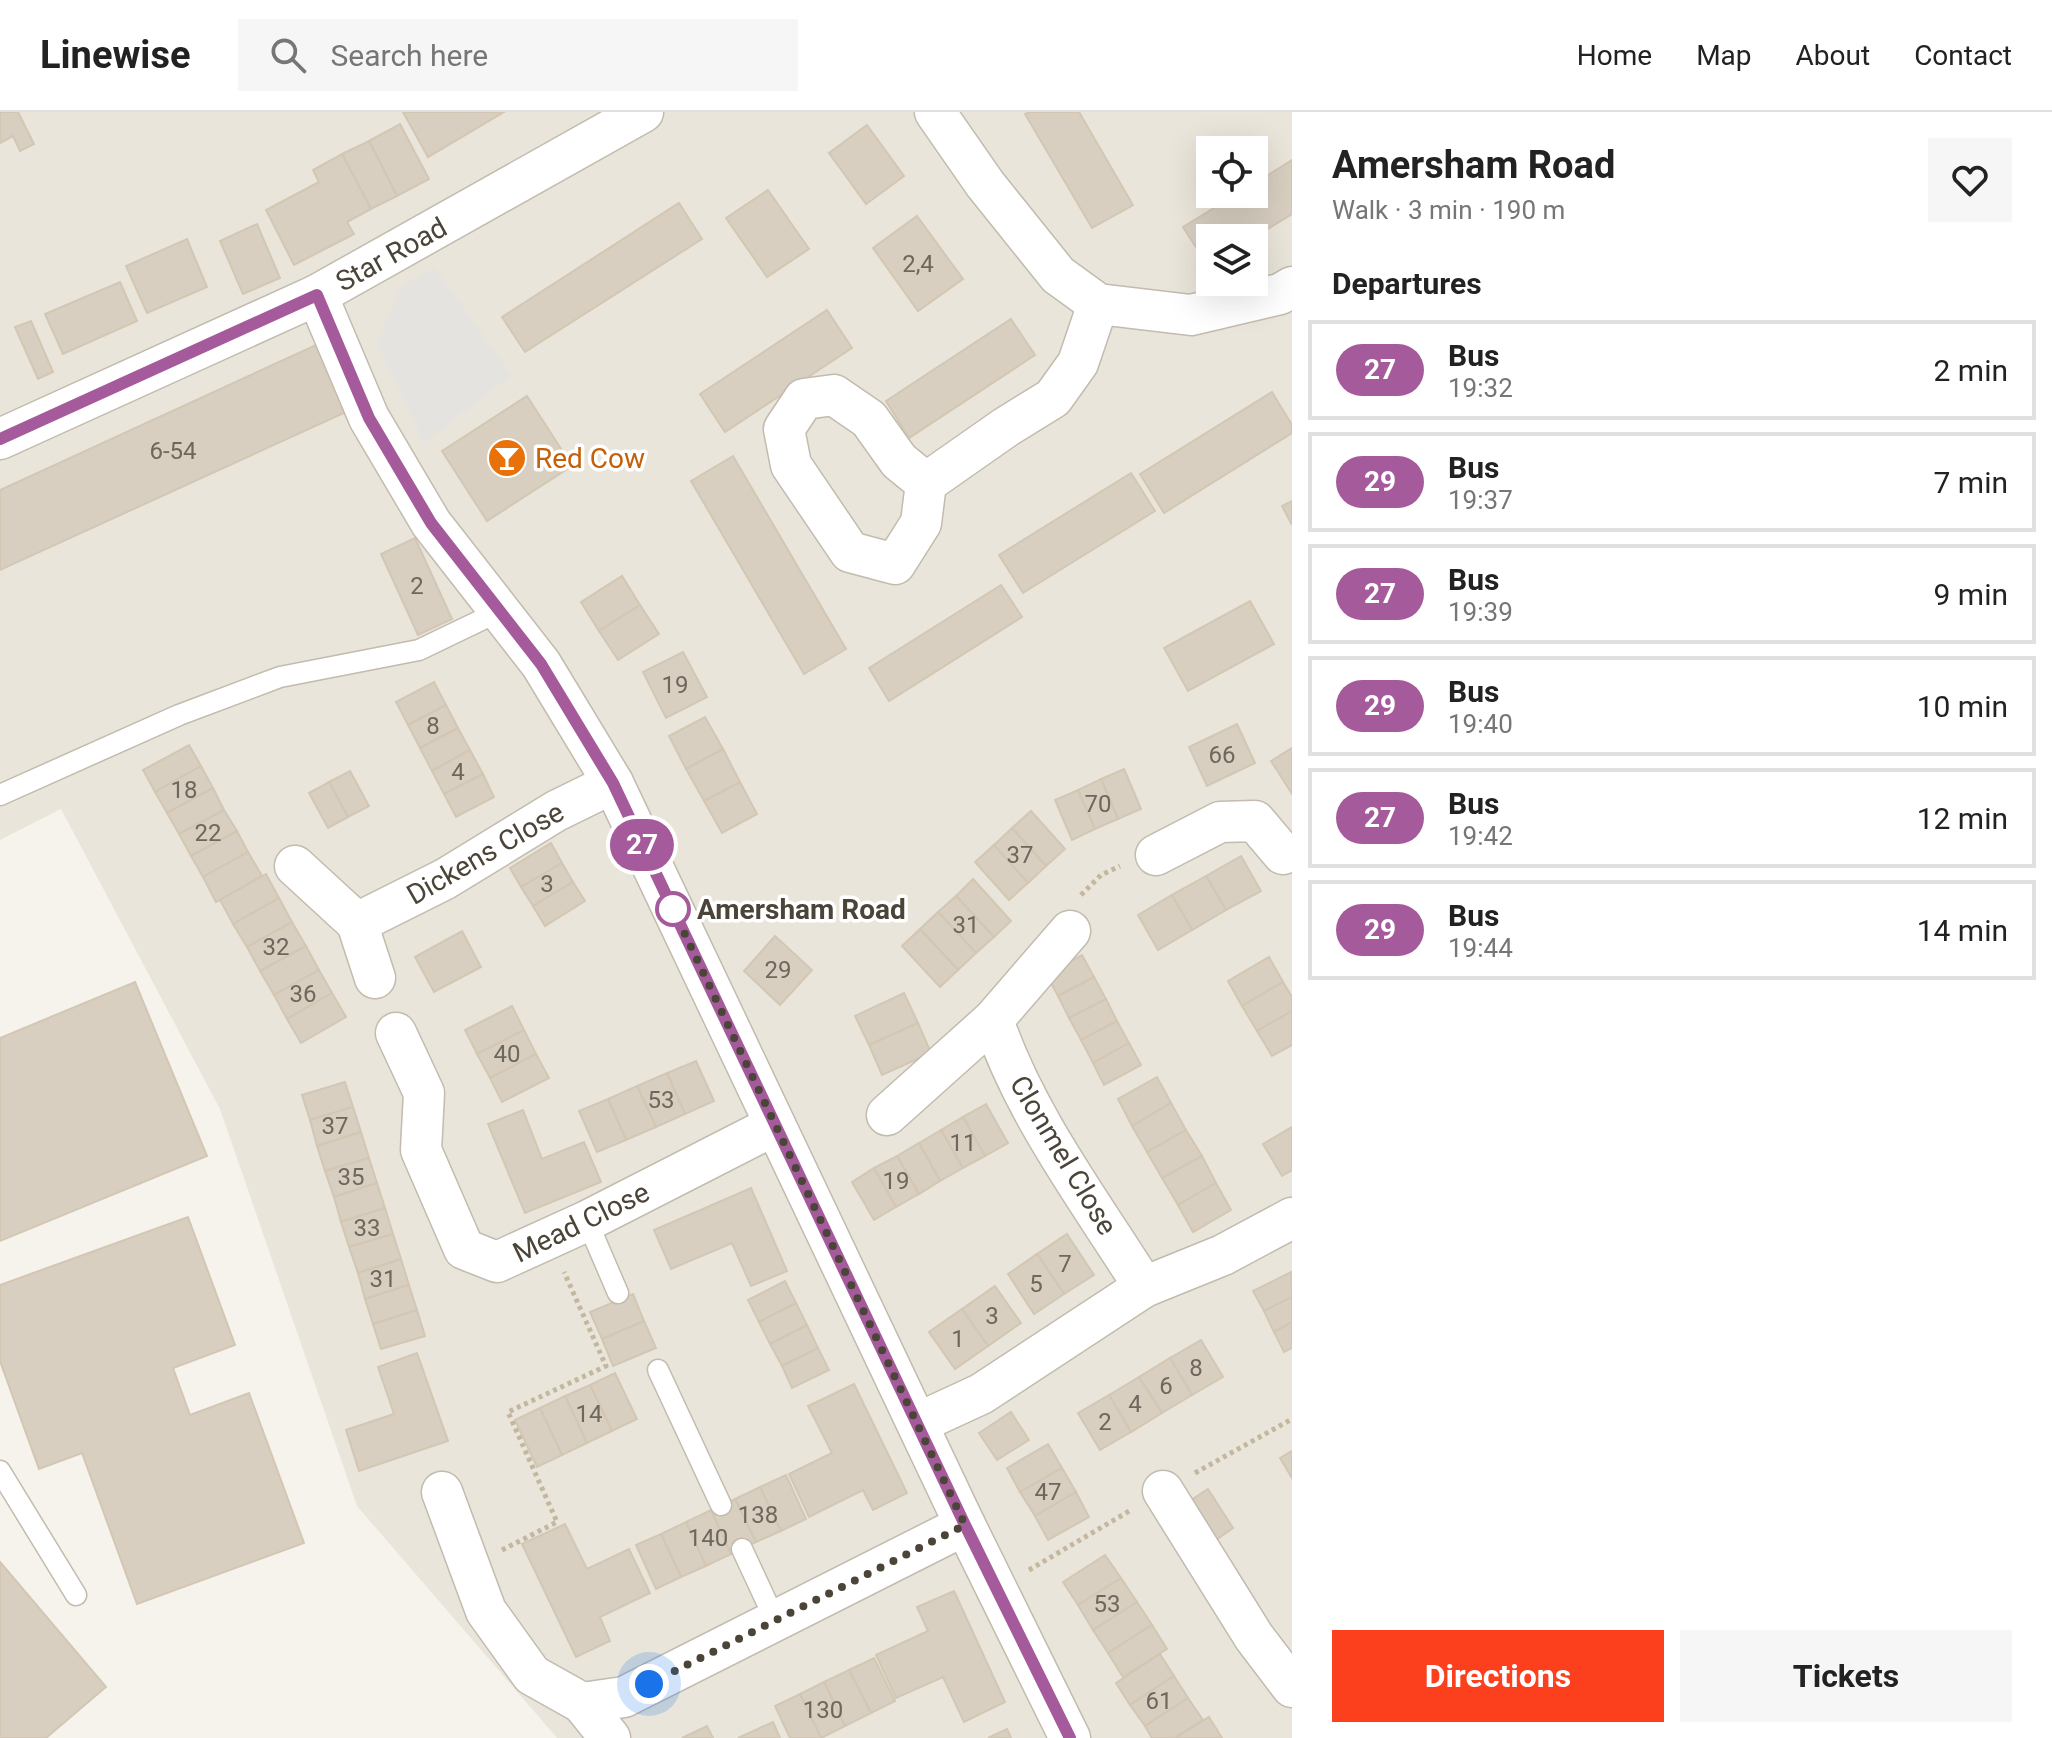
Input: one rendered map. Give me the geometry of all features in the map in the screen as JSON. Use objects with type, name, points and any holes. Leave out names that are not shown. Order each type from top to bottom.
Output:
[{"type":"street","name":"Star Road","points":[[0,439],[317,295],[643,112]]},
{"type":"street","points":[[935,112],[985,184],[1058,275],[1098,304],[1191,315],[1280,294],[1292,287]]},
{"type":"street","points":[[317,295],[369,418],[431,523],[541,664],[613,783],[965,1525],[1070,1738]]},
{"type":"street","points":[[926,483],[1053,398],[1078,363],[1098,304]]},
{"type":"street","name":"Dickens Close","points":[[357,923],[445,879],[556,811],[613,783]]},
{"type":"street","points":[[1156,855],[1220,822],[1255,821],[1289,858]]},
{"type":"street","points":[[295,866],[357,923],[375,978]]},
{"type":"street","points":[[887,1115],[993,1020],[1070,931]]},
{"type":"street","name":"Clonmel Close","points":[[993,1020],[1033,1112],[1144,1287]]},
{"type":"street","name":"Mead Close","points":[[396,1033],[424,1093],[421,1150],[464,1249],[497,1262],[587,1221],[775,1125]]},
{"type":"street","points":[[918,1423],[981,1394],[1144,1287],[1223,1255],[1292,1218]]},
{"type":"street","points":[[1163,1491],[1254,1637],[1292,1687]]},
{"type":"street","points":[[442,1492],[486,1611],[532,1675],[582,1703],[610,1738]]},
{"type":"street","points":[[582,1703],[624,1697],[965,1525]]},
{"type":"lane","points":[[0,795],[179,715],[280,677],[419,650],[500,611]]},
{"type":"lane","points":[[587,1221],[618,1293]]},
{"type":"lane","points":[[658,1370],[721,1505]]},
{"type":"lane","points":[[0,1471],[76,1595]]},
{"type":"lane","points":[[742,1549],[775,1620]]},
{"type":"path","points":[[1070,931],[1074,902],[1101,875],[1156,855]]},
{"type":"path","points":[[470,1567],[557,1522],[508,1412],[606,1366],[549,1239]]},
{"type":"shaded area","points":[[0,112],[1292,112],[1292,1738],[557,1738],[357,1506],[220,1109],[61,809],[0,840]]},
{"type":"shaded area","name":"Red Cow","points":[[435,268],[512,375],[424,443],[376,344],[401,287]]},
{"type":"building","points":[[0,112],[18,112],[34,144],[20,151],[13,136],[0,143]]},
{"type":"building","points":[[403,112],[504,112],[428,157]]},
{"type":"building","points":[[1079,112],[1133,205],[1092,228],[1025,114]]},
{"type":"building","points":[[400,124],[429,179],[397,196],[369,141]]},
{"type":"building","points":[[867,125],[904,176],[866,204],[829,153]]},
{"type":"building","points":[[369,141],[397,196],[371,209],[342,154]]},
{"type":"building","points":[[342,154],[371,209],[347,222],[354,234],[294,265],[266,210],[319,182],[313,170]]},
{"type":"building","points":[[1292,160],[1292,214],[1268,229],[1268,224],[1196,224],[1196,247],[1183,227],[1214,208],[1268,208],[1268,175]]},
{"type":"building","points":[[768,190],[809,249],[767,277],[726,218]]},
{"type":"building","points":[[679,203],[702,239],[525,352],[502,317]]},
{"type":"building","points":[[917,216],[963,279],[918,311],[873,248]]},
{"type":"building","points":[[257,224],[280,278],[243,294],[220,241]]},
{"type":"building","points":[[187,239],[207,287],[147,313],[126,266]]},
{"type":"building","points":[[120,282],[137,321],[63,354],[45,314]]},
{"type":"building","points":[[827,310],[852,348],[725,432],[700,394]]},
{"type":"building","points":[[1011,319],[1035,355],[909,438],[886,401]]},
{"type":"building","points":[[31,321],[53,372],[38,379],[15,327]]},
{"type":"building","points":[[316,345],[346,412],[0,570],[0,490]]},
{"type":"building","points":[[1272,392],[1292,425],[1292,433],[1164,513],[1140,474]]},
{"type":"building","name":"Red Cow","points":[[527,396],[572,466],[487,521],[442,451]]},
{"type":"building","points":[[733,456],[846,649],[804,674],[691,481]]},
{"type":"building","points":[[1131,473],[1155,511],[1023,593],[999,555]]},
{"type":"building","points":[[1292,501],[1292,525],[1282,506]]},
{"type":"building","points":[[415,538],[452,619],[418,635],[381,554]]},
{"type":"building","points":[[622,576],[640,605],[599,631],[581,602]]},
{"type":"building","points":[[1001,585],[1022,617],[889,701],[869,668]]},
{"type":"building","points":[[1250,601],[1274,644],[1188,691],[1164,648]]},
{"type":"building","points":[[640,605],[659,634],[618,660],[599,631]]},
{"type":"building","points":[[683,652],[707,697],[666,718],[643,672]]},
{"type":"building","points":[[434,682],[446,705],[408,725],[396,702]]},
{"type":"building","points":[[446,705],[458,728],[420,748],[408,725]]},
{"type":"building","points":[[705,717],[723,749],[686,769],[669,736]]},
{"type":"building","points":[[1237,724],[1255,763],[1207,786],[1189,747]]},
{"type":"building","points":[[458,728],[470,750],[432,771],[420,748]]},
{"type":"building","points":[[189,745],[201,766],[155,792],[143,770]]},
{"type":"building","points":[[1292,748],[1292,794],[1271,761]]},
{"type":"building","points":[[723,749],[740,782],[704,801],[686,769]]},
{"type":"building","points":[[470,750],[483,774],[444,794],[432,771]]},
{"type":"building","points":[[201,766],[213,788],[167,813],[155,792]]},
{"type":"building","points":[[1124,769],[1141,809],[1118,819],[1101,779]]},
{"type":"building","points":[[350,771],[369,806],[348,817],[329,782]]},
{"type":"building","points":[[483,774],[494,797],[456,817],[444,794]]},
{"type":"building","points":[[1101,779],[1118,819],[1095,829],[1078,790]]},
{"type":"building","points":[[329,782],[348,817],[328,828],[309,793]]},
{"type":"building","points":[[740,782],[757,814],[722,833],[704,801]]},
{"type":"building","points":[[213,788],[224,810],[179,834],[167,813]]},
{"type":"building","points":[[1078,790],[1095,829],[1072,840],[1055,800]]},
{"type":"building","points":[[224,810],[237,831],[191,856],[179,834]]},
{"type":"building","points":[[1031,811],[1065,849],[1046,866],[1012,828]]},
{"type":"building","points":[[1012,828],[1046,866],[1028,883],[994,845]]},
{"type":"building","points":[[237,831],[248,852],[203,877],[191,856]]},
{"type":"building","points":[[551,843],[562,863],[521,887],[510,868]]},
{"type":"building","points":[[994,845],[1028,883],[1009,900],[975,862]]},
{"type":"building","points":[[248,852],[262,876],[216,902],[203,877]]},
{"type":"building","points":[[1241,856],[1261,891],[1226,910],[1206,876]]},
{"type":"building","points":[[562,863],[573,882],[533,906],[521,887]]},
{"type":"building","points":[[266,874],[279,898],[233,924],[220,900]]},
{"type":"building","points":[[1206,876],[1226,910],[1192,930],[1172,895]]},
{"type":"building","points":[[973,879],[1011,921],[994,937],[956,896]]},
{"type":"building","points":[[573,882],[585,901],[545,926],[533,906]]},
{"type":"building","points":[[1172,895],[1192,930],[1158,950],[1138,915]]},
{"type":"building","points":[[956,896],[994,937],[976,953],[938,912]]},
{"type":"building","points":[[279,898],[292,922],[247,947],[233,924]]},
{"type":"building","points":[[938,912],[976,953],[958,970],[920,929]]},
{"type":"building","points":[[292,922],[306,946],[260,971],[247,947]]},
{"type":"building","points":[[920,929],[958,970],[940,987],[902,946]]},
{"type":"building","points":[[462,931],[481,967],[434,992],[415,957]]},
{"type":"building","points":[[775,936],[812,970],[780,1005],[744,971]]},
{"type":"building","points":[[306,946],[319,970],[274,995],[260,971]]},
{"type":"building","points":[[1082,955],[1094,977],[1058,996],[1046,974]]},
{"type":"building","points":[[1269,957],[1283,982],[1242,1006],[1228,981]]},
{"type":"building","points":[[319,970],[332,993],[287,1019],[274,995]]},
{"type":"building","points":[[1094,977],[1106,999],[1069,1018],[1058,996]]},
{"type":"building","points":[[135,982],[207,1156],[0,1241],[0,1038]]},
{"type":"building","points":[[1283,982],[1292,997],[1292,1011],[1257,1031],[1242,1006]]},
{"type":"building","points":[[332,993],[346,1017],[301,1043],[287,1019]]},
{"type":"building","points":[[904,993],[918,1023],[869,1045],[855,1016]]},
{"type":"building","points":[[1106,999],[1117,1021],[1081,1040],[1069,1018]]},
{"type":"building","points":[[512,1006],[524,1030],[477,1054],[465,1030]]},
{"type":"building","points":[[1292,1011],[1292,1045],[1272,1056],[1257,1031]]},
{"type":"building","points":[[1117,1021],[1129,1043],[1093,1063],[1081,1040]]},
{"type":"building","points":[[918,1023],[931,1053],[882,1075],[869,1045]]},
{"type":"building","points":[[524,1030],[536,1054],[490,1078],[477,1054]]},
{"type":"building","points":[[1129,1043],[1141,1065],[1104,1085],[1093,1063]]},
{"type":"building","points":[[536,1054],[549,1078],[502,1102],[490,1078]]},
{"type":"building","points":[[696,1061],[714,1101],[685,1114],[667,1073]]},
{"type":"building","points":[[667,1073],[685,1114],[656,1127],[637,1086]]},
{"type":"building","points":[[1157,1077],[1171,1103],[1132,1126],[1118,1099]]},
{"type":"building","points":[[345,1082],[353,1107],[310,1120],[302,1095]]},
{"type":"building","points":[[637,1086],[656,1127],[626,1140],[608,1099]]},
{"type":"building","points":[[608,1099],[626,1140],[597,1152],[579,1111]]},
{"type":"building","points":[[1171,1103],[1186,1130],[1147,1152],[1132,1126]]},
{"type":"building","points":[[986,1104],[1008,1143],[985,1156],[963,1117]]},
{"type":"building","points":[[353,1107],[361,1132],[317,1146],[310,1120]]},
{"type":"building","points":[[523,1110],[542,1159],[584,1142],[601,1182],[525,1213],[488,1124]]},
{"type":"building","points":[[963,1117],[985,1156],[963,1168],[941,1130]]},
{"type":"building","points":[[1292,1127],[1292,1170],[1282,1176],[1263,1144]]},
{"type":"building","points":[[941,1130],[963,1168],[940,1181],[919,1143]]},
{"type":"building","points":[[1186,1130],[1202,1156],[1162,1178],[1147,1152]]},
{"type":"building","points":[[361,1132],[369,1158],[325,1171],[317,1146]]},
{"type":"building","points":[[919,1143],[940,1181],[919,1194],[897,1156]]},
{"type":"building","points":[[897,1156],[919,1194],[896,1207],[874,1168]]},
{"type":"building","points":[[1202,1156],[1216,1183],[1178,1205],[1162,1178]]},
{"type":"building","points":[[369,1158],[377,1183],[334,1197],[325,1171]]},
{"type":"building","points":[[874,1168],[896,1207],[874,1220],[852,1182]]},
{"type":"building","points":[[377,1183],[385,1208],[341,1222],[334,1197]]},
{"type":"building","points":[[1216,1183],[1231,1210],[1193,1232],[1178,1205]]},
{"type":"building","points":[[751,1188],[787,1271],[751,1286],[732,1243],[671,1269],[654,1230]]},
{"type":"building","points":[[385,1208],[393,1234],[349,1247],[341,1222]]},
{"type":"building","points":[[188,1217],[235,1345],[173,1368],[190,1415],[249,1393],[304,1543],[137,1604],[82,1453],[39,1469],[0,1361],[0,1285]]},
{"type":"building","points":[[393,1234],[401,1259],[358,1273],[349,1247]]},
{"type":"building","points":[[1067,1234],[1094,1275],[1064,1294],[1037,1254]]},
{"type":"building","points":[[1037,1254],[1064,1294],[1034,1314],[1008,1274]]},
{"type":"building","points":[[401,1259],[409,1285],[365,1299],[358,1273]]},
{"type":"building","points":[[1291,1272],[1292,1297],[1264,1311],[1253,1291]]},
{"type":"building","points":[[785,1281],[796,1303],[759,1322],[748,1300]]},
{"type":"building","points":[[409,1285],[417,1310],[373,1324],[365,1299]]},
{"type":"building","points":[[995,1286],[1021,1323],[988,1346],[962,1309]]},
{"type":"building","points":[[633,1294],[644,1321],[602,1339],[590,1312]]},
{"type":"building","points":[[1292,1297],[1292,1322],[1274,1332],[1264,1311]]},
{"type":"building","points":[[796,1303],[807,1325],[770,1344],[759,1322]]},
{"type":"building","points":[[962,1309],[988,1346],[955,1369],[929,1332]]},
{"type":"building","points":[[417,1310],[425,1336],[381,1349],[373,1324]]},
{"type":"building","points":[[644,1321],[656,1348],[613,1366],[602,1339]]},
{"type":"building","points":[[1292,1322],[1292,1348],[1284,1352],[1274,1332]]},
{"type":"building","points":[[807,1325],[818,1348],[782,1366],[770,1344]]},
{"type":"building","points":[[1201,1340],[1223,1377],[1192,1395],[1170,1358]]},
{"type":"building","points":[[818,1348],[829,1370],[792,1388],[782,1366]]},
{"type":"building","points":[[417,1353],[448,1441],[359,1471],[346,1430],[394,1414],[378,1367]]},
{"type":"building","points":[[1170,1358],[1192,1395],[1162,1413],[1139,1377]]},
{"type":"building","points":[[615,1373],[637,1419],[612,1431],[590,1385]]},
{"type":"building","points":[[1139,1377],[1162,1413],[1131,1432],[1109,1395]]},
{"type":"building","points":[[854,1384],[907,1493],[873,1510],[863,1490],[809,1517],[789,1474],[832,1453],[808,1406]]},
{"type":"building","points":[[590,1385],[612,1431],[587,1443],[565,1396]]},
{"type":"building","points":[[1109,1395],[1131,1432],[1100,1450],[1078,1413]]},
{"type":"building","points":[[565,1396],[587,1443],[562,1455],[540,1408]]},
{"type":"building","points":[[540,1408],[562,1455],[537,1467],[515,1420]]},
{"type":"building","points":[[1011,1412],[1029,1440],[997,1460],[979,1433]]},
{"type":"building","points":[[1048,1444],[1062,1468],[1020,1492],[1007,1468]]},
{"type":"building","points":[[1292,1451],[1292,1478],[1280,1458]]},
{"type":"building","points":[[1062,1468],[1076,1492],[1035,1516],[1020,1492]]},
{"type":"building","points":[[786,1475],[806,1519],[781,1531],[760,1487]]},
{"type":"building","points":[[760,1487],[781,1531],[756,1542],[735,1499]]},
{"type":"building","points":[[1208,1489],[1233,1528],[1213,1542],[1188,1502]]},
{"type":"building","points":[[1076,1492],[1089,1517],[1048,1540],[1035,1516]]},
{"type":"building","points":[[735,1499],[756,1542],[731,1554],[711,1510]]},
{"type":"building","points":[[711,1510],[731,1554],[706,1566],[686,1522]]},
{"type":"building","points":[[686,1522],[706,1566],[681,1577],[661,1534]]},
{"type":"building","points":[[565,1524],[587,1569],[629,1549],[650,1593],[600,1617],[610,1641],[576,1657],[522,1544]]},
{"type":"building","points":[[661,1534],[681,1577],[656,1589],[636,1545]]},
{"type":"building","points":[[1105,1555],[1121,1578],[1078,1605],[1063,1582]]},
{"type":"building","points":[[0,1562],[106,1687],[46,1738],[0,1738]]},
{"type":"building","points":[[1121,1578],[1137,1602],[1093,1630],[1078,1605]]},
{"type":"building","points":[[954,1591],[1005,1702],[964,1722],[943,1677],[896,1698],[876,1655],[928,1631],[917,1607]]},
{"type":"building","points":[[1137,1602],[1152,1625],[1108,1653],[1093,1630]]},
{"type":"building","points":[[1152,1625],[1167,1649],[1123,1677],[1108,1653]]},
{"type":"building","points":[[1160,1654],[1174,1676],[1130,1705],[1116,1683]]},
{"type":"building","points":[[874,1658],[895,1701],[871,1713],[849,1670]]},
{"type":"building","points":[[849,1670],[871,1713],[845,1726],[824,1682]]},
{"type":"building","points":[[1174,1676],[1188,1698],[1145,1726],[1130,1705]]},
{"type":"building","points":[[824,1682],[845,1726],[821,1738],[800,1694]]},
{"type":"building","points":[[800,1694],[821,1738],[790,1738],[775,1706]]},
{"type":"building","points":[[1188,1698],[1203,1720],[1174,1738],[1152,1738],[1145,1726]]},
{"type":"building","points":[[1209,1717],[1222,1738],[1175,1738]]},
{"type":"building","points":[[773,1722],[780,1738],[738,1738]]},
{"type":"building","points":[[707,1726],[713,1738],[682,1738]]},
{"type":"building","points":[[1007,1729],[1011,1738],[988,1738]]},
{"type":"bus line","name":"27","points":[[0,439],[317,295],[369,418],[431,523],[541,664],[613,783],[965,1525],[1070,1738]]},
{"type":"place","name":"Red Cow","points":[[507,458]]},
{"type":"place","name":"Amersham Road","points":[[673,909]]},
{"type":"route","points":[[649,1684],[965,1525],[673,909]]}]
